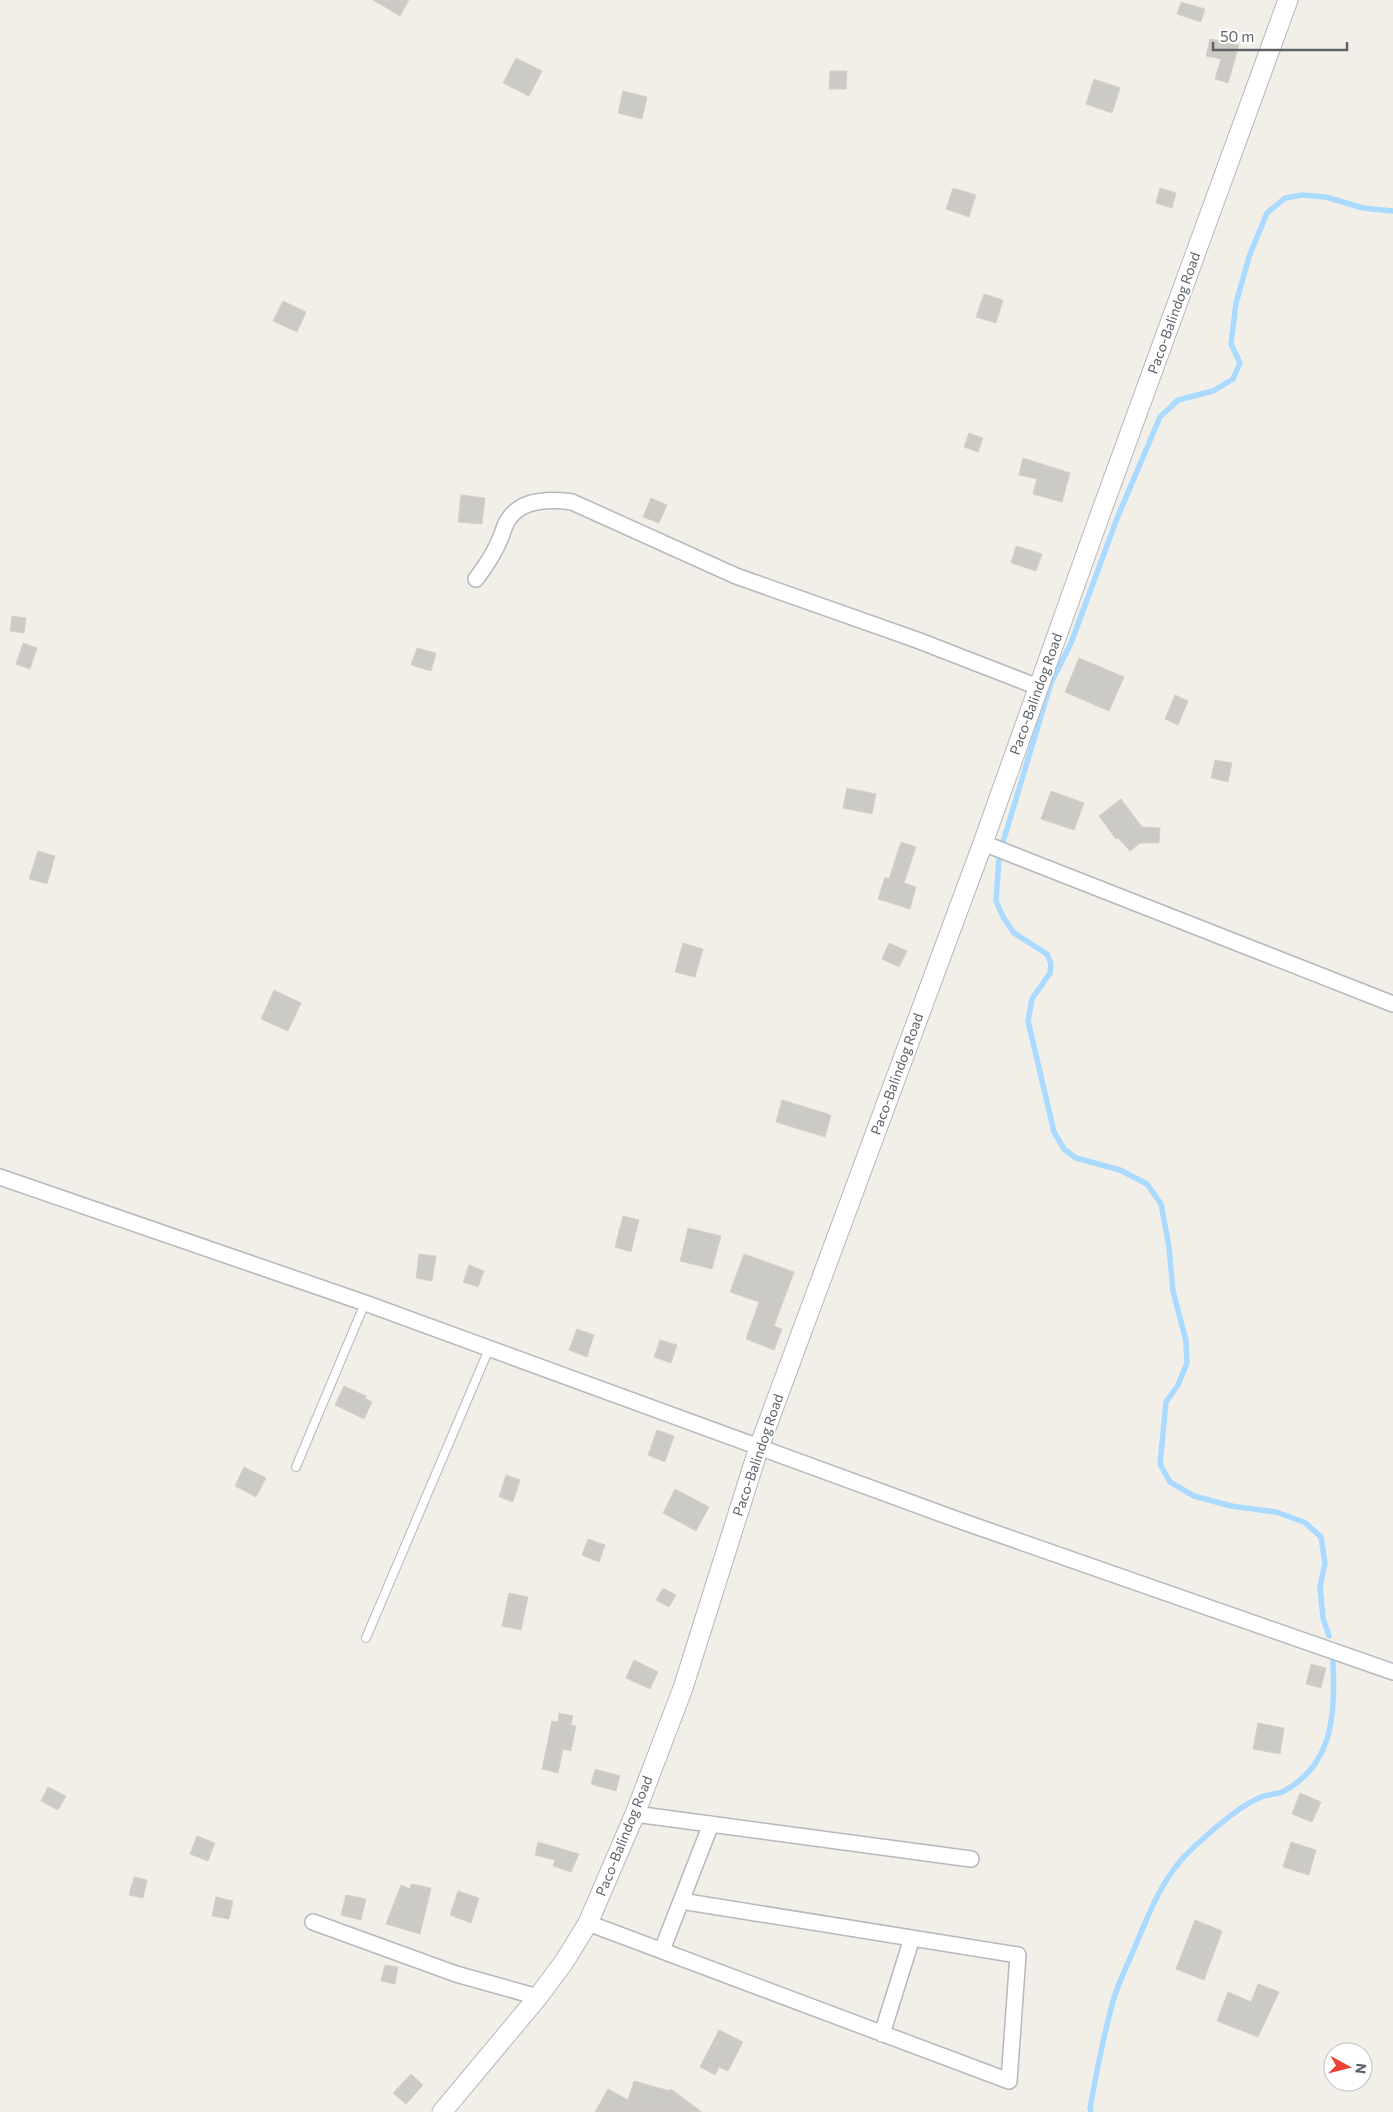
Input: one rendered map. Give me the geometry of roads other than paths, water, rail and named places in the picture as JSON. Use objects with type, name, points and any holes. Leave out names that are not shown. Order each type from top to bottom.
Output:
[{"type":"street","name":"Paco-Balindog Road","points":[[442,2112],[564,1962],[588,1922],[635,1814],[683,1688],[759,1447],[984,843],[1038,687],[1288,0]]},
{"type":"street","points":[[476,579],[488,563],[507,521],[514,512],[533,503],[554,499],[572,502],[736,576],[917,640],[1038,687]]},
{"type":"street","points":[[984,843],[1393,1004]]},
{"type":"street","points":[[0,1177],[364,1303],[961,1521],[1393,1672]]},
{"type":"street","points":[[635,1814],[971,1859]]},
{"type":"street","points":[[662,1950],[711,1824]]},
{"type":"street","points":[[588,1922],[1009,2081],[1018,1955],[681,1901]]},
{"type":"street","points":[[313,1922],[456,1974],[538,1996]]},
{"type":"street","points":[[882,2034],[912,1938]]},
{"type":"lane","points":[[296,1467],[364,1303]]},
{"type":"lane","points":[[366,1638],[489,1349]]},
{"type":"waterway","points":[[1003,842],[1051,683],[1071,643],[1118,516],[1160,417],[1178,400],[1213,391],[1233,379],[1240,363],[1231,344],[1236,303],[1250,254],[1267,213],[1285,198],[1302,195],[1326,197],[1363,208],[1393,211]]},
{"type":"waterway","points":[[999,858],[996,901],[1003,917],[1014,933],[1047,954],[1051,964],[1050,973],[1032,999],[1028,1021],[1054,1132],[1064,1149],[1076,1158],[1120,1170],[1147,1184],[1161,1204],[1169,1247],[1173,1291],[1186,1341],[1187,1363],[1178,1385],[1166,1402],[1160,1464],[1170,1482],[1194,1496],[1231,1506],[1276,1512],[1304,1522],[1321,1537],[1325,1563],[1320,1587],[1323,1618],[1329,1636]]},
{"type":"waterway","points":[[1091,2112],[1097,2070],[1114,1997],[1156,1899],[1182,1859],[1218,1825],[1250,1803],[1262,1797],[1284,1791],[1301,1780],[1313,1767],[1322,1752],[1332,1718],[1333,1662]]}]
